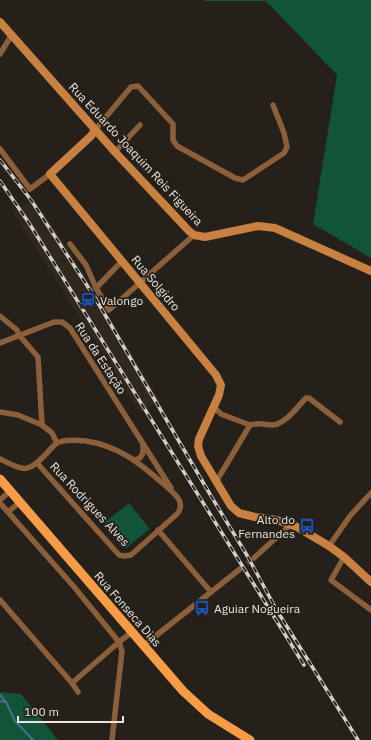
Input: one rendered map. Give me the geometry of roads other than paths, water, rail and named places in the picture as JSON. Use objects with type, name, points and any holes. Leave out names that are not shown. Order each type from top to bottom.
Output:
[{"type":"main road","name":"Rua Fonseca Dias","points":[[0,479],[196,704],[208,714],[250,740]]},
{"type":"street","name":"Rua Eduardo Joaquim Reis Figueira","points":[[0,22],[115,152],[194,235],[205,237],[258,226],[276,228],[371,271]]},
{"type":"street","points":[[0,54],[11,36]]},
{"type":"street","points":[[0,149],[30,189],[50,174],[91,136],[131,87],[138,86],[173,124],[173,140],[177,146],[235,178],[243,180],[284,153],[287,147],[284,133],[273,105]]},
{"type":"street","points":[[115,152],[140,125]]},
{"type":"street","name":"Rua Solgidro","points":[[50,174],[216,375],[221,385],[219,394],[199,439],[198,446],[201,456],[231,506],[239,513],[290,524],[329,546],[344,557],[371,582]]},
{"type":"street","points":[[70,244],[86,265],[96,288],[109,310],[194,235]]},
{"type":"street","points":[[96,288],[122,261]]},
{"type":"street","points":[[0,316],[17,330],[19,335],[38,357],[42,425]]},
{"type":"street","name":"Rua da Estação","points":[[0,343],[54,322],[62,322],[70,328],[174,493]]},
{"type":"street","points":[[214,407],[221,414],[250,425],[257,423],[272,425],[280,423],[288,417],[306,398],[309,398],[340,422]]},
{"type":"street","points":[[0,412],[18,415],[42,425],[52,433],[57,443]]},
{"type":"street","points":[[216,482],[250,425]]},
{"type":"street","points":[[0,460],[19,468],[26,469],[37,463],[57,443],[66,440],[80,440],[100,443],[116,449],[134,460],[174,493]]},
{"type":"street","points":[[134,460],[140,458],[144,453],[143,443]]},
{"type":"street","name":"Rua Rodrigues Alves","points":[[37,463],[119,555],[131,555],[181,510],[181,502],[174,493]]},
{"type":"street","points":[[10,491],[0,502],[75,588],[119,642],[122,651],[112,740]]},
{"type":"street","points":[[329,546],[350,516],[371,493]]},
{"type":"street","points":[[8,512],[20,502]]},
{"type":"street","points":[[254,558],[290,524]]},
{"type":"street","points":[[158,530],[212,592]]},
{"type":"street","points":[[344,557],[331,580],[371,610]]},
{"type":"street","points":[[144,646],[240,569]]},
{"type":"street","points":[[0,600],[72,683],[78,692]]},
{"type":"street","points":[[72,683],[132,632]]},
{"type":"waterway","points":[[0,695],[6,702]]},
{"type":"waterway","points":[[0,701],[6,702],[15,721],[33,740]]},
{"type":"tunnel","points":[[240,569],[254,558]]},
{"type":"railway","points":[[0,160],[31,200],[94,296],[248,557],[276,609],[358,740]]},
{"type":"railway","points":[[0,181],[29,223],[304,665]]},
{"type":"place","name":"Valongo","points":[[88,300]]},
{"type":"place","name":"Alto do Fernandes","points":[[307,526]]},
{"type":"place","name":"Aguiar Nogueira","points":[[202,608]]}]
